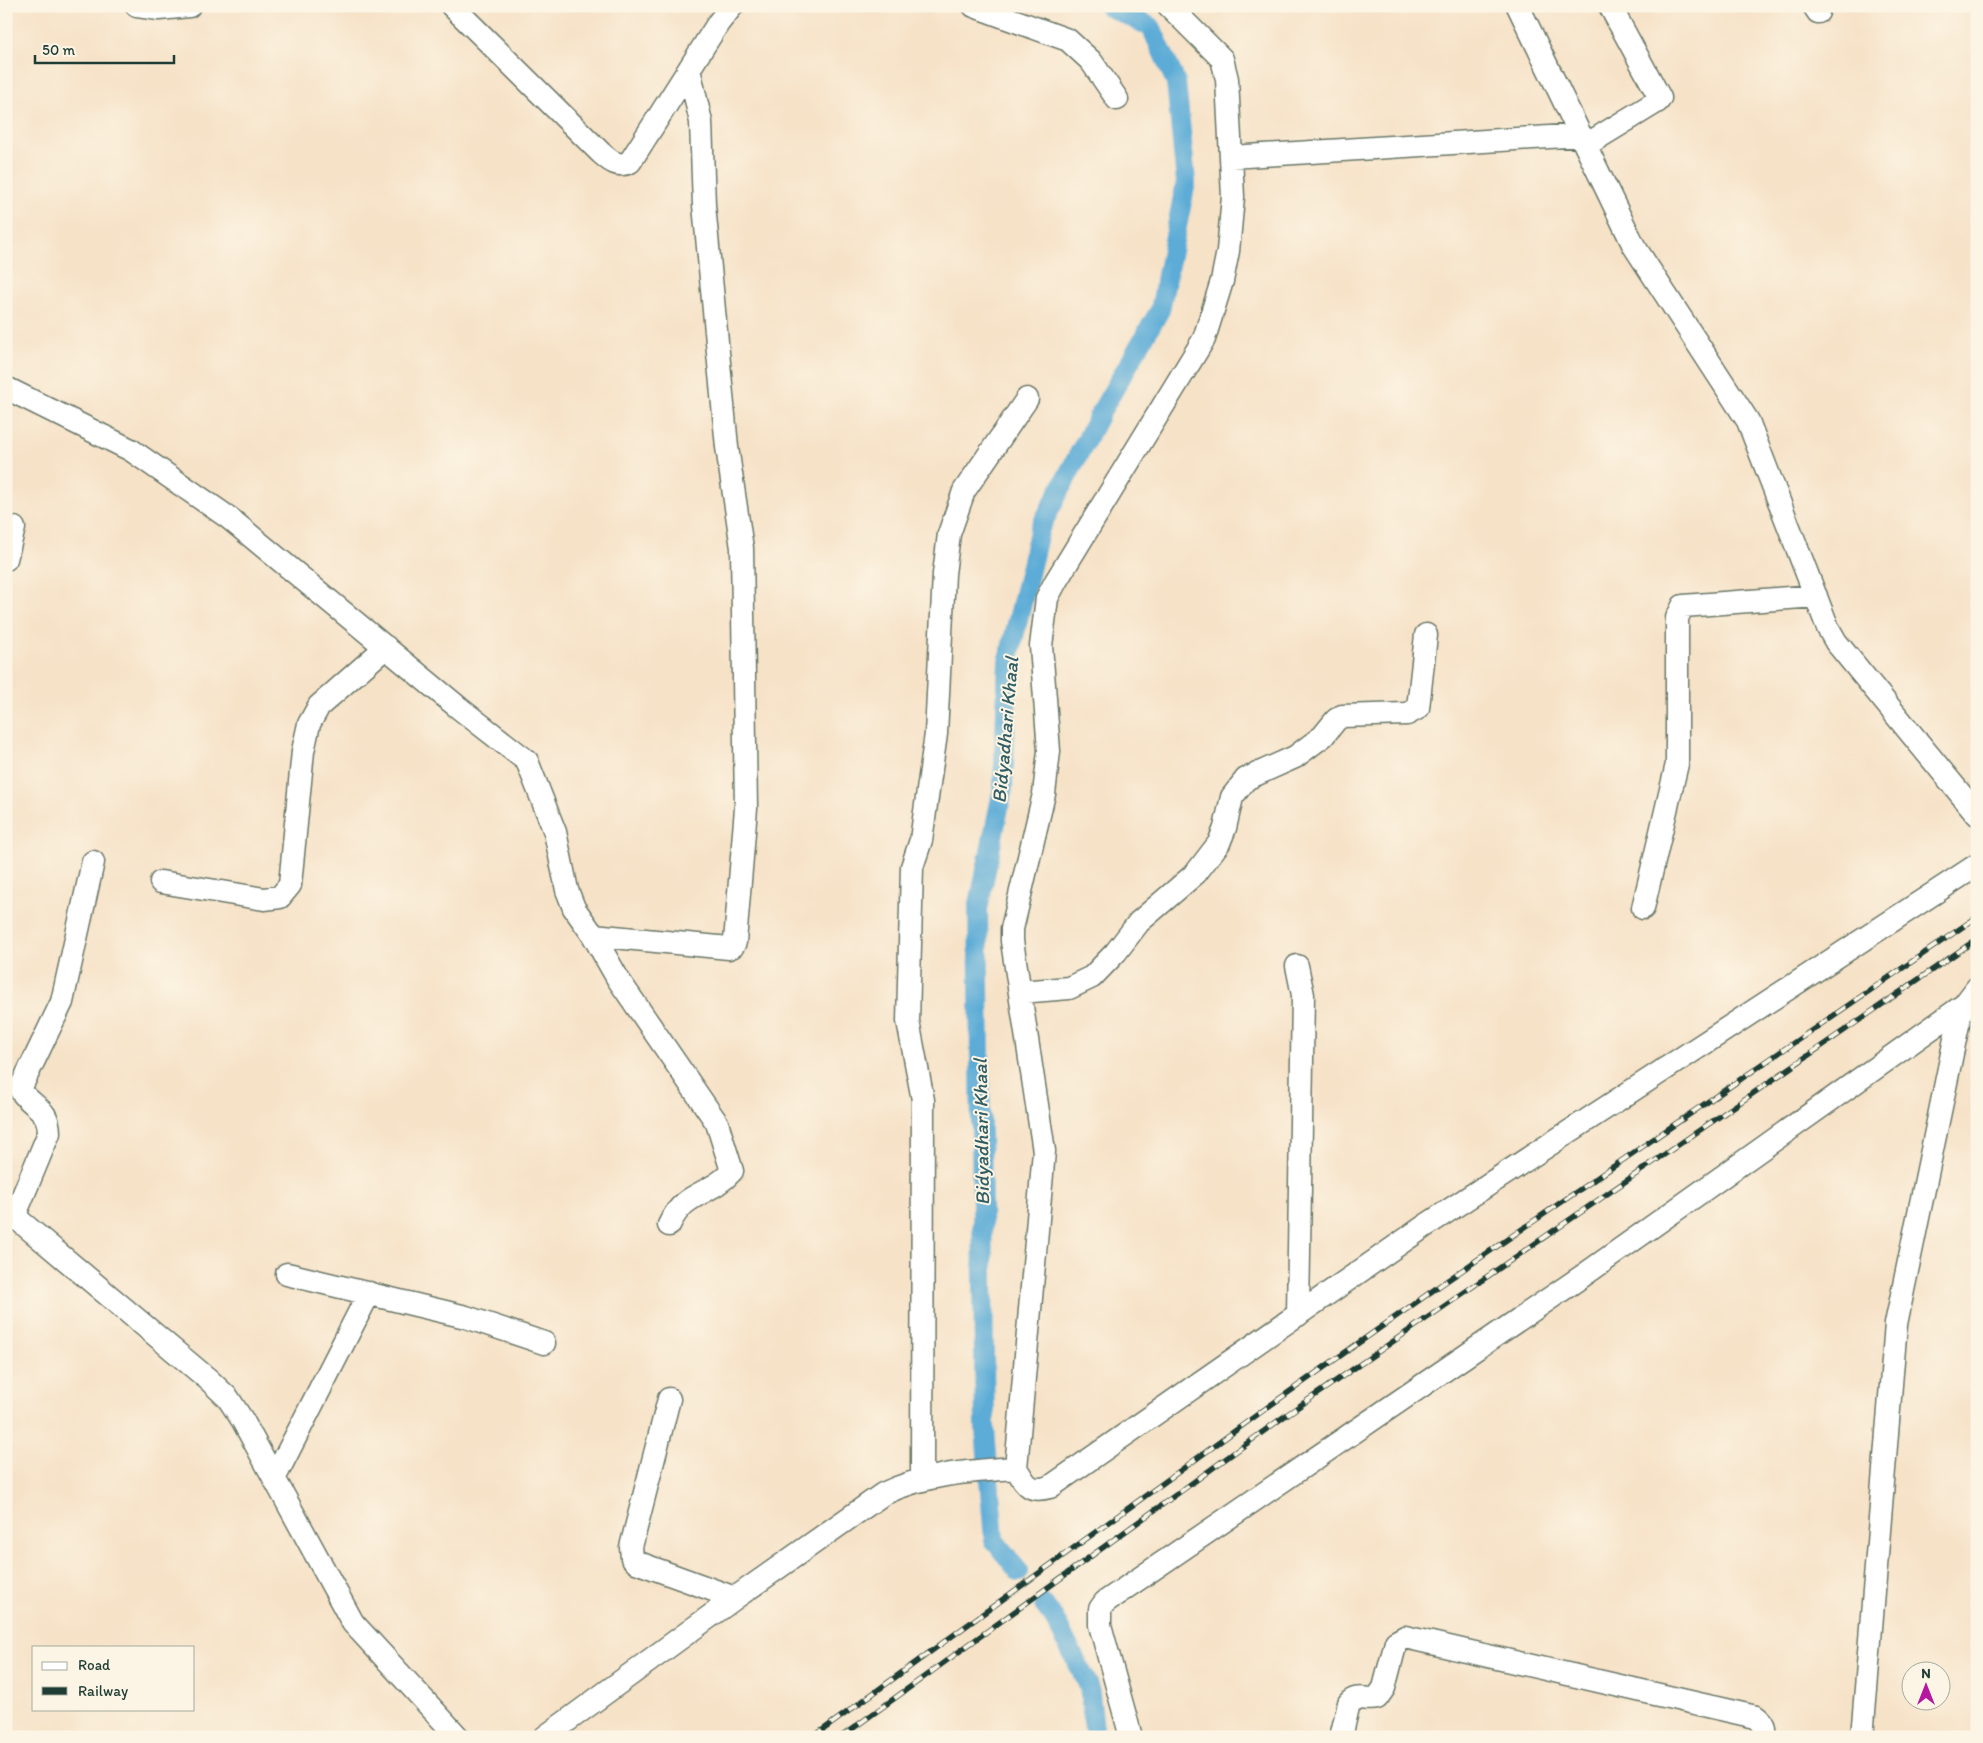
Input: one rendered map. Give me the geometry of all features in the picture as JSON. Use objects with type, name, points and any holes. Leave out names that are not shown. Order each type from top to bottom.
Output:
[{"type":"street","points":[[137,6],[159,9],[189,6]]},
{"type":"street","points":[[452,6],[601,153],[613,163],[619,165],[630,162],[719,22],[732,6]]},
{"type":"street","points":[[974,6],[1068,40],[1091,60],[1117,99]]},
{"type":"street","points":[[1169,6],[1222,59],[1227,79],[1232,197],[1228,252],[1222,281],[1204,339],[1047,598],[1041,646],[1049,751],[1044,794],[1012,929],[1012,941],[1044,1151],[1016,1468],[1027,1486],[1038,1490],[1050,1487],[1434,1221],[1977,865]]},
{"type":"street","points":[[1518,6],[1634,246],[1748,421],[1828,628],[1836,642],[1977,814]]},
{"type":"street","points":[[1231,157],[1583,140],[1658,101],[1660,98],[1610,6]]},
{"type":"street","points":[[593,935],[729,948],[736,942],[746,808],[742,548],[727,447],[704,205],[701,122],[689,68]]},
{"type":"street","points":[[6,388],[131,450],[192,491],[229,518],[527,761],[555,832],[567,890],[574,908],[593,935],[618,980],[717,1123],[732,1171],[720,1184],[686,1200],[675,1212],[669,1225]]},
{"type":"street","points":[[922,1478],[923,1100],[908,1021],[912,867],[921,840],[936,734],[944,574],[948,534],[964,491],[1027,399]]},
{"type":"street","points":[[6,559],[14,528]]},
{"type":"street","points":[[1643,908],[1677,764],[1677,618],[1683,606],[1816,596]]},
{"type":"street","points":[[1020,992],[1069,988],[1092,977],[1116,952],[1139,922],[1196,873],[1219,843],[1225,828],[1232,797],[1246,779],[1295,757],[1323,736],[1336,720],[1342,716],[1348,714],[1407,714],[1418,708],[1426,635]]},
{"type":"street","points":[[161,882],[264,899],[280,897],[290,885],[303,750],[309,724],[320,706],[386,647]]},
{"type":"street","points":[[93,862],[62,1002],[22,1085],[21,1091],[25,1097],[44,1112],[49,1125],[49,1133],[16,1216],[228,1398],[353,1623],[458,1737]]},
{"type":"street","points":[[1296,966],[1303,994],[1298,1315]]},
{"type":"street","points":[[1131,1737],[1100,1625],[1100,1609],[1105,1602],[1584,1275],[1970,996]]},
{"type":"street","points":[[1862,1737],[1896,1324],[1970,996]]},
{"type":"street","points":[[287,1274],[466,1317],[544,1343]]},
{"type":"street","points":[[274,1478],[369,1293]]},
{"type":"street","points":[[669,1399],[631,1547],[632,1558],[636,1562],[736,1598]]},
{"type":"street","points":[[545,1737],[883,1494],[903,1484],[922,1478],[1016,1468]]},
{"type":"street","points":[[1342,1737],[1349,1703],[1352,1699],[1357,1698],[1372,1700],[1377,1698],[1384,1688],[1396,1642],[1408,1637],[1756,1717],[1762,1721],[1765,1729],[1764,1737]]},
{"type":"waterway","name":"Bidyadhari Khaal","points":[[1019,1572],[994,1540],[985,1429],[978,909],[1003,788],[1008,661],[1040,528],[1102,410],[1160,310],[1186,182],[1176,82],[1151,27],[1108,6]]},
{"type":"waterway","name":"Bidyadhari Khaal","points":[[1044,1605],[1054,1618],[1089,1686],[1095,1737]]},
{"type":"railway","points":[[813,1737],[1272,1404],[1445,1282],[1977,917]]},
{"type":"railway","points":[[841,1737],[1282,1418],[1977,939]]}]
